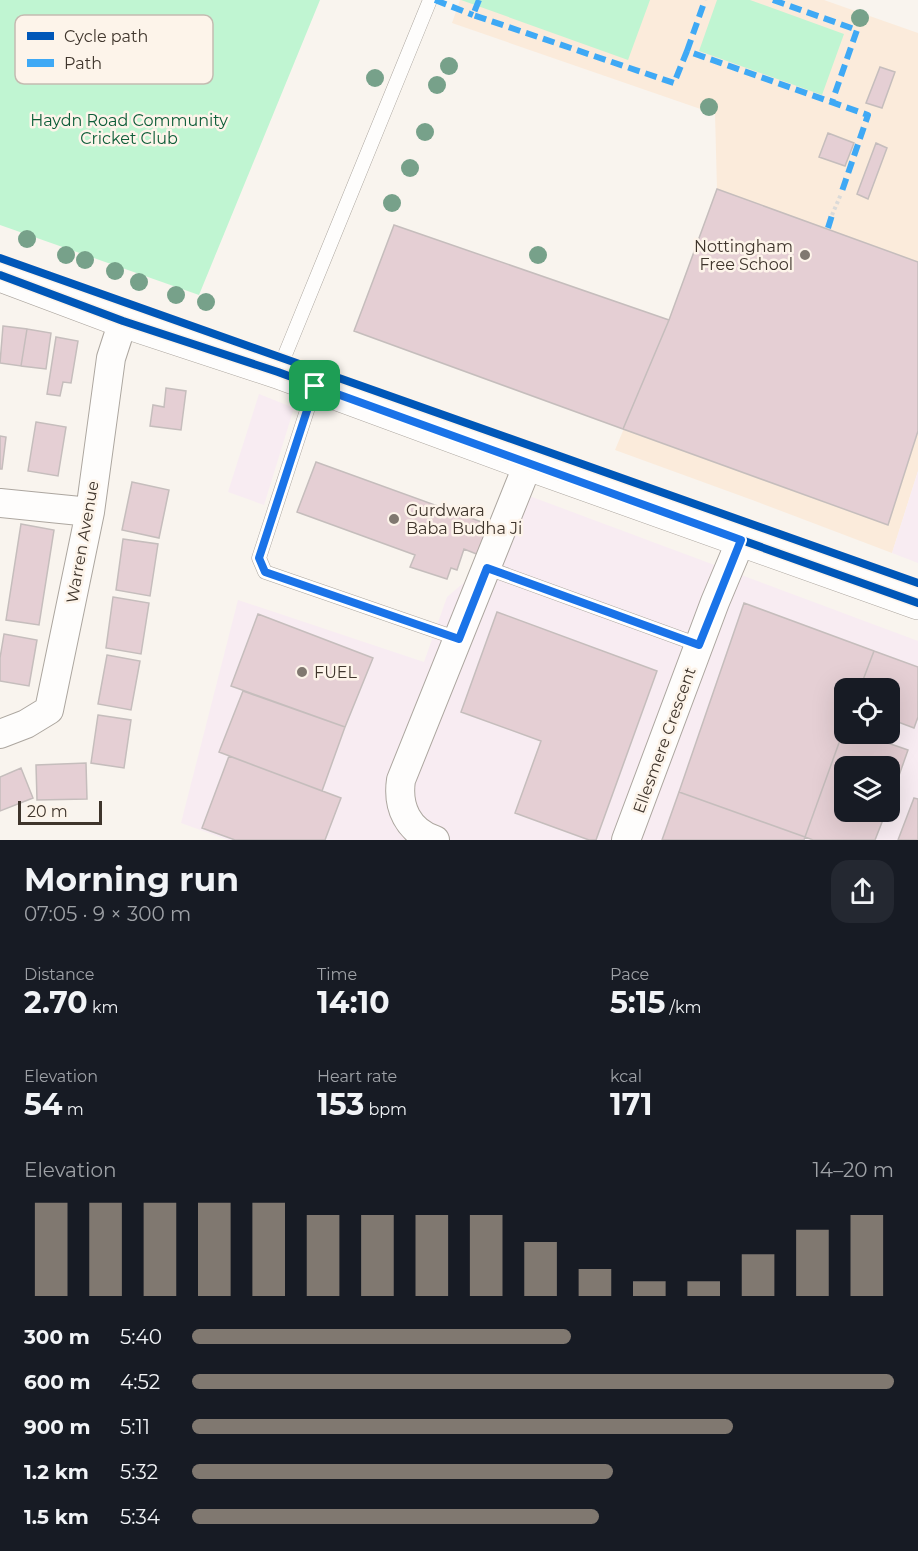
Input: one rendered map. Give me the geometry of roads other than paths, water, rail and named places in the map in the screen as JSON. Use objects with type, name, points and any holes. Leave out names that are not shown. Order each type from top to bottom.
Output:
[{"type":"street","points":[[0,275],[123,321],[278,372],[918,603]]},
{"type":"street","name":"Warren Avenue","points":[[0,734],[26,724],[49,710],[90,512],[111,358],[123,321]]},
{"type":"street","points":[[435,840],[411,825],[401,804],[401,780],[528,464]]},
{"type":"street","points":[[0,503],[90,512]]},
{"type":"street","name":"Ellesmere Crescent","points":[[626,840],[741,540]]},
{"type":"lane","points":[[278,372],[430,0]]},
{"type":"lane","points":[[315,386],[259,558],[265,572],[459,639]]},
{"type":"lane","points":[[487,568],[699,645]]},
{"type":"place","name":"Nottingham Free School","points":[[805,255]]},
{"type":"place","name":"Gurdwara Baba Budha Ji","points":[[394,519]]},
{"type":"place","name":"FUEL","points":[[302,672]]},
{"type":"park label","name":"Haydn Road Community Cricket Club","points":[[129,129]]}]
